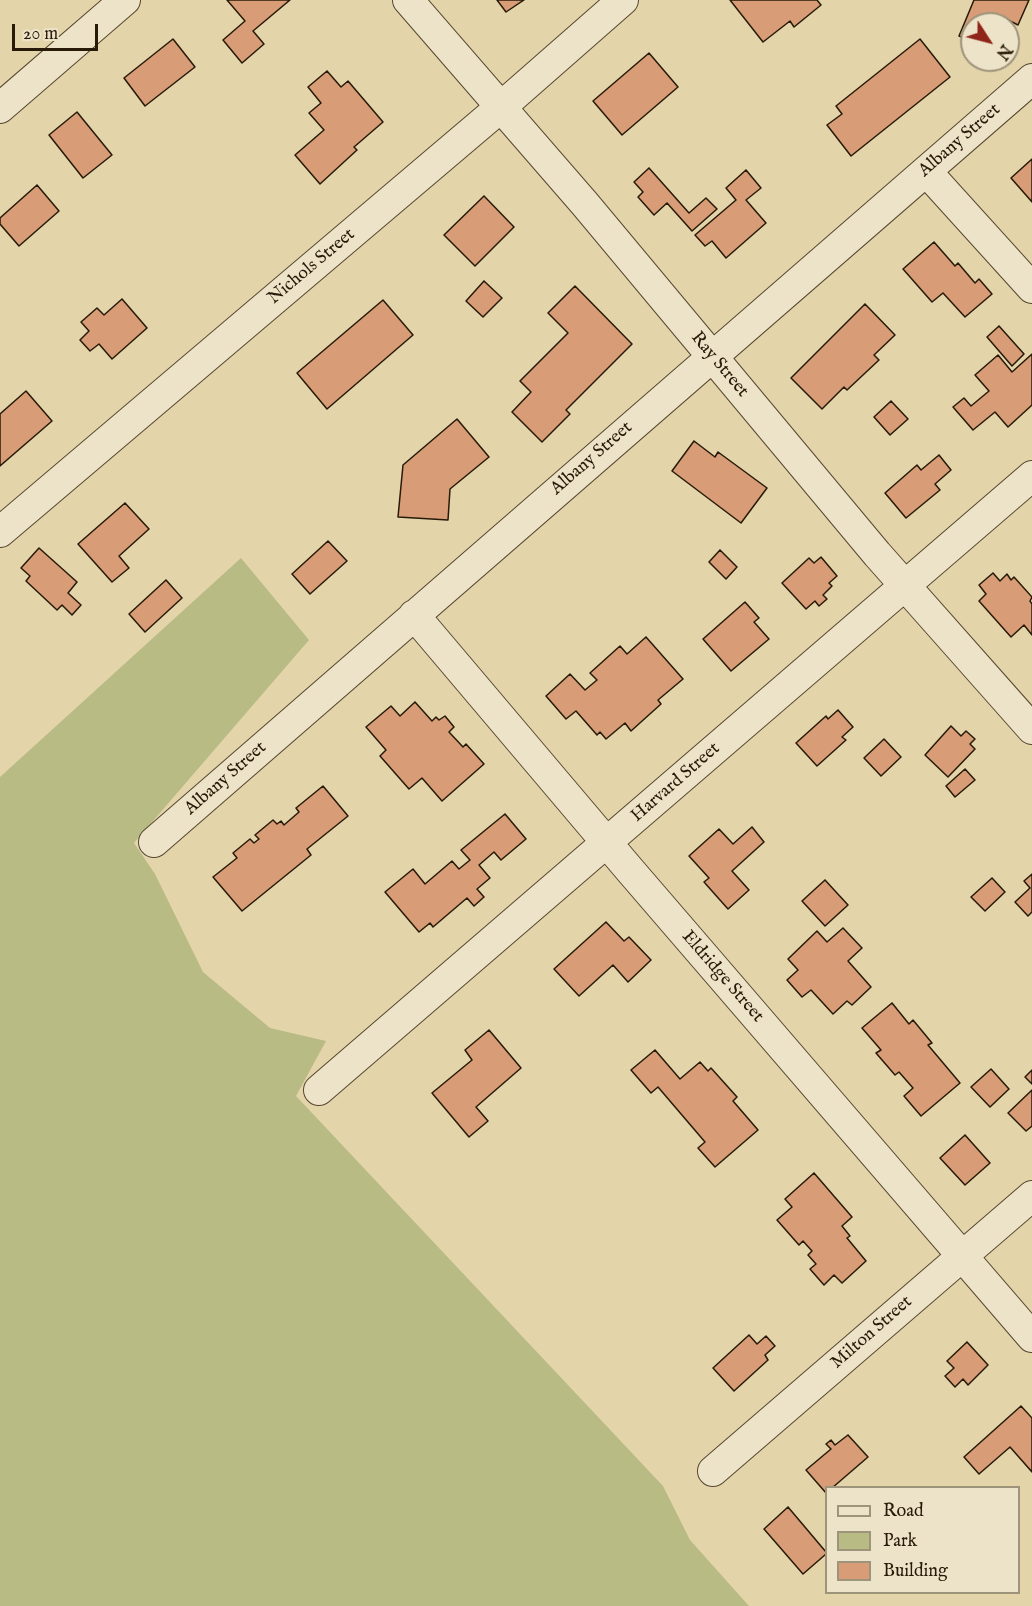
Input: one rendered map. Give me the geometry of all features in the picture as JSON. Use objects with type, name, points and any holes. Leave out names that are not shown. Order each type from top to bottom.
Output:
[{"type":"street","points":[[0,108],[125,0]]},
{"type":"street","name":"Ray Street","points":[[408,0],[585,204],[906,586],[1032,729]]},
{"type":"street","name":"Nichols Street","points":[[0,532],[501,107],[623,0]]},
{"type":"street","name":"Albany Street","points":[[153,842],[1032,79]]},
{"type":"street","points":[[926,171],[1032,288]]},
{"type":"street","name":"Harvard Street","points":[[320,1090],[1032,476]]},
{"type":"street","name":"Eldridge Street","points":[[414,615],[1032,1337]]},
{"type":"street","name":"Milton Street","points":[[713,1471],[1032,1196]]},
{"type":"green space","points":[[241,558],[309,640],[134,843],[155,874],[203,972],[270,1028],[326,1041],[296,1096],[663,1486],[690,1540],[749,1606],[0,1606],[0,777]]},
{"type":"building","points":[[227,0],[290,0],[253,31],[264,44],[242,63],[223,40],[245,21]]},
{"type":"building","points":[[497,0],[524,0],[506,12]]},
{"type":"building","points":[[730,0],[817,0],[821,5],[794,27],[790,21],[763,42]]},
{"type":"building","points":[[974,0],[1029,0],[1020,20],[1020,12],[969,12]]},
{"type":"building","points":[[173,39],[195,67],[145,106],[124,78]]},
{"type":"building","points":[[920,39],[950,77],[851,156],[827,125],[842,114],[836,106]]},
{"type":"building","points":[[649,53],[678,87],[622,135],[593,101]]},
{"type":"building","points":[[327,71],[341,87],[348,81],[383,122],[354,147],[357,150],[320,184],[295,155],[324,130],[309,113],[321,103],[308,87]]},
{"type":"building","points":[[77,112],[112,155],[83,178],[49,135]]},
{"type":"building","points":[[1032,159],[1032,202],[1011,178]]},
{"type":"building","points":[[649,168],[689,213],[706,198],[717,209],[692,231],[667,203],[654,215],[638,197],[643,192],[634,182]]},
{"type":"building","points":[[746,170],[761,188],[746,200],[766,223],[726,258],[712,241],[705,246],[695,235],[736,200],[726,188]]},
{"type":"building","points":[[37,185],[59,211],[19,246],[0,224],[0,218]]},
{"type":"building","points":[[484,196],[514,227],[475,266],[444,235]]},
{"type":"building","points":[[934,242],[955,266],[958,263],[975,283],[979,279],[992,294],[965,317],[943,293],[932,302],[903,269]]},
{"type":"building","points":[[484,281],[502,298],[483,317],[466,301]]},
{"type":"building","points":[[575,286],[632,344],[566,410],[570,414],[542,442],[512,412],[531,392],[520,381],[568,333],[548,313]]},
{"type":"building","points":[[122,299],[147,328],[112,359],[99,344],[90,351],[80,340],[89,331],[81,322],[97,308],[104,315]]},
{"type":"building","points":[[383,300],[413,335],[327,409],[297,373]]},
{"type":"building","points":[[865,304],[895,335],[874,355],[879,360],[847,390],[844,387],[822,409],[791,378]]},
{"type":"building","points":[[999,326],[1024,354],[1012,366],[987,337]]},
{"type":"building","points":[[1032,354],[1032,405],[1008,427],[995,412],[973,430],[953,407],[964,398],[971,406],[989,391],[975,375],[998,355],[1012,372]]},
{"type":"building","points":[[26,391],[52,421],[0,466],[0,414]]},
{"type":"building","points":[[891,401],[908,419],[890,435],[874,417]]},
{"type":"building","points":[[457,419],[489,457],[450,489],[448,520],[398,517],[403,465]]},
{"type":"building","points":[[694,441],[715,457],[718,452],[767,488],[741,523],[672,471]]},
{"type":"building","points":[[939,455],[951,470],[935,484],[940,490],[906,518],[885,493],[917,465],[921,470]]},
{"type":"building","points":[[125,503],[149,529],[119,556],[129,568],[112,582],[78,544]]},
{"type":"building","points":[[328,541],[347,561],[310,594],[292,574]]},
{"type":"building","points":[[39,548],[77,582],[68,593],[81,605],[72,615],[62,605],[57,610],[26,581],[30,576],[21,568]]},
{"type":"building","points":[[720,550],[737,567],[726,579],[709,562]]},
{"type":"building","points":[[821,557],[837,576],[829,583],[832,586],[823,595],[827,599],[819,606],[815,601],[806,609],[782,583],[809,558],[814,563]]},
{"type":"building","points":[[993,573],[1000,581],[1007,574],[1011,580],[1014,577],[1032,597],[1030,601],[1032,604],[1032,635],[1024,625],[1011,637],[979,601],[986,594],[979,585]]},
{"type":"building","points":[[166,580],[182,598],[145,632],[129,614]]},
{"type":"building","points":[[745,602],[759,618],[754,622],[769,639],[731,671],[703,639]]},
{"type":"building","points":[[646,637],[683,679],[658,700],[661,704],[631,731],[625,723],[606,739],[600,732],[597,735],[576,711],[566,719],[546,696],[570,674],[585,690],[597,680],[590,673],[620,646],[627,654]]},
{"type":"building","points":[[415,702],[432,721],[436,717],[439,720],[445,716],[454,727],[449,732],[463,747],[466,744],[484,764],[442,801],[422,778],[409,789],[380,756],[386,750],[366,727],[391,706],[400,716]]},
{"type":"building","points":[[838,710],[853,727],[842,737],[846,740],[817,766],[796,743],[826,716],[828,719]]},
{"type":"building","points":[[951,726],[961,736],[966,731],[975,739],[970,744],[975,749],[948,777],[925,755]]},
{"type":"building","points":[[884,739],[901,757],[881,776],[864,758]]},
{"type":"building","points":[[965,769],[975,780],[955,797],[946,786]]},
{"type":"building","points":[[323,786],[348,816],[307,849],[311,855],[242,911],[213,877],[237,858],[233,853],[250,839],[254,843],[259,839],[255,835],[273,820],[277,824],[281,821],[284,825],[299,812],[296,808]]},
{"type":"building","points":[[505,814],[526,839],[501,860],[494,852],[479,865],[490,878],[477,889],[484,897],[474,906],[467,898],[433,927],[430,923],[419,932],[385,892],[413,869],[425,884],[452,861],[459,869],[470,860],[461,850]]},
{"type":"building","points":[[752,827],[764,842],[732,871],[749,890],[728,909],[704,882],[709,878],[689,856],[719,829],[733,844]]},
{"type":"building","points":[[1032,874],[1032,912],[1028,916],[1015,902],[1030,888],[1024,881]]},
{"type":"building","points":[[992,878],[1005,892],[985,911],[971,897]]},
{"type":"building","points":[[825,880],[848,905],[825,926],[802,901]]},
{"type":"building","points":[[606,922],[624,941],[629,937],[651,960],[628,982],[613,965],[579,996],[554,969]]},
{"type":"building","points":[[843,928],[862,948],[848,961],[871,987],[852,1005],[847,1001],[833,1014],[811,990],[802,997],[787,980],[798,970],[788,959],[817,931],[827,942]]},
{"type":"building","points":[[892,1003],[909,1024],[913,1020],[932,1043],[928,1045],[960,1083],[921,1116],[904,1096],[913,1088],[899,1072],[895,1075],[876,1053],[881,1050],[862,1028]]},
{"type":"building","points":[[489,1030],[521,1068],[476,1107],[488,1121],[469,1137],[432,1093],[472,1060],[465,1050]]},
{"type":"building","points":[[655,1050],[680,1079],[700,1062],[708,1071],[711,1068],[737,1097],[733,1101],[758,1130],[715,1167],[698,1148],[705,1142],[658,1087],[651,1093],[631,1070]]},
{"type":"building","points":[[991,1069],[1009,1089],[990,1107],[971,1087]]},
{"type":"building","points":[[1032,1070],[1032,1084],[1025,1077]]},
{"type":"building","points":[[1032,1090],[1032,1126],[1026,1131],[1008,1113]]},
{"type":"building","points":[[965,1135],[990,1163],[965,1185],[940,1158]]},
{"type":"building","points":[[814,1173],[852,1217],[842,1226],[850,1236],[847,1238],[866,1261],[842,1283],[834,1275],[824,1285],[810,1269],[816,1264],[808,1255],[812,1251],[803,1241],[799,1245],[777,1220],[792,1207],[785,1199]]},
{"type":"building","points":[[749,1335],[757,1344],[766,1336],[775,1346],[765,1355],[768,1360],[734,1391],[713,1368]]},
{"type":"building","points":[[967,1342],[988,1365],[968,1385],[963,1379],[955,1387],[945,1376],[954,1368],[947,1361]]},
{"type":"building","points":[[1021,1406],[1032,1418],[1032,1472],[1010,1447],[979,1474],[964,1457]]},
{"type":"building","points":[[848,1435],[868,1457],[834,1486],[825,1486],[825,1492],[806,1470],[831,1449],[826,1444],[831,1440],[835,1445]]},
{"type":"building","points":[[788,1507],[825,1551],[825,1555],[803,1574],[764,1529]]}]
